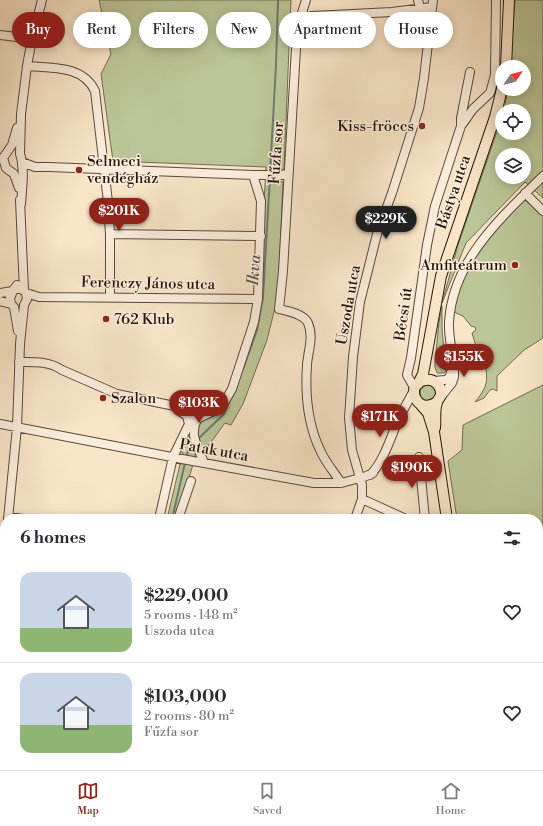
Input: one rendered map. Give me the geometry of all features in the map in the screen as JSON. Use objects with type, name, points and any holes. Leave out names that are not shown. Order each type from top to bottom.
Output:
[{"type":"main road","points":[[506,60],[509,0]]},
{"type":"main road","name":"Bástya utca","points":[[416,387],[423,374],[440,276],[495,117],[500,96]]},
{"type":"main road","name":"Bástya utca","points":[[427,353],[433,381]]},
{"type":"main road","points":[[434,432],[440,389],[433,381],[425,380],[416,387],[415,398],[428,413],[434,432],[446,514]]},
{"type":"main road","points":[[421,405],[428,406],[438,401]]},
{"type":"street","points":[[39,12],[42,0]]},
{"type":"street","name":"Fűzfa sor","points":[[302,12],[306,0]]},
{"type":"street","name":"Bécsi út","points":[[461,126],[473,110],[490,93],[495,75],[496,0]]},
{"type":"street","points":[[376,12],[385,12],[419,4],[432,4]]},
{"type":"street","name":"Uszoda utca","points":[[360,482],[352,450],[349,418],[360,302],[377,234],[392,193],[419,108],[424,78],[432,4]]},
{"type":"street","points":[[0,34],[12,36]]},
{"type":"street","points":[[21,204],[17,180],[14,174],[7,169],[3,161],[4,155],[15,139],[21,114],[30,48]]},
{"type":"street","name":"Fűzfa sor","points":[[296,48],[288,174],[284,270],[279,309],[306,319],[311,333],[306,387],[312,430],[322,454],[341,483]]},
{"type":"street","points":[[27,66],[70,70],[84,76],[95,91],[105,169],[110,234],[110,297]]},
{"type":"street","name":"Bécsi út","points":[[416,387],[407,375],[411,358],[427,245],[435,206],[461,126],[461,118],[470,72]]},
{"type":"street","points":[[8,514],[17,427],[20,344],[25,304],[27,299],[22,258],[21,114]]},
{"type":"street","points":[[4,155],[16,151],[21,162],[35,167],[253,175],[288,174]]},
{"type":"street","points":[[7,169],[18,167],[21,162]]},
{"type":"street","points":[[204,462],[193,433],[194,426],[197,418],[216,410],[225,401],[232,389],[254,322],[258,299],[261,201],[253,175]]},
{"type":"street","points":[[438,401],[452,383],[454,377],[449,324],[453,294],[460,277],[479,243],[525,193],[543,176]]},
{"type":"street","points":[[525,193],[543,211]]},
{"type":"street","points":[[110,234],[260,236]]},
{"type":"street","points":[[20,344],[10,298],[19,280],[22,258]]},
{"type":"street","points":[[0,292],[21,289],[25,292]]},
{"type":"street","name":"Ferenczy János utca","points":[[25,292],[39,297]]},
{"type":"street","name":"Ferenczy János utca","points":[[25,304],[31,298],[39,297],[258,299]]},
{"type":"street","points":[[0,301],[21,308],[25,304]]},
{"type":"street","points":[[433,381],[445,380],[449,378],[452,374],[453,361]]},
{"type":"street","points":[[19,362],[47,363],[55,365],[62,370],[117,394],[191,411],[197,418]]},
{"type":"street","points":[[357,514],[362,499],[360,482],[373,473],[383,456],[402,413],[416,387]]},
{"type":"street","points":[[160,514],[173,457],[189,424],[186,415],[169,405]]},
{"type":"street","points":[[402,413],[411,405],[421,405]]},
{"type":"street","name":"Patak utca","points":[[0,424],[314,483],[360,482]]},
{"type":"street","points":[[419,457],[425,514]]},
{"type":"street","points":[[180,514],[191,481]]},
{"type":"street","points":[[362,499],[395,514]]},
{"type":"green space","points":[[99,0],[291,0],[291,12],[279,12],[279,48],[289,48],[284,169],[280,171],[279,181],[283,182],[278,296],[267,340],[243,404],[231,425],[225,423],[206,449],[199,449],[195,455],[178,514],[168,514],[180,464],[181,465],[183,453],[181,450],[202,420],[226,400],[259,293],[266,167],[113,161],[101,74],[111,54],[110,48],[131,48],[131,12],[102,12]]},
{"type":"green space","points":[[515,0],[543,0],[543,198],[527,184],[531,184],[531,148],[495,148],[495,184],[523,184],[466,243],[442,303],[458,245],[495,137],[495,140],[531,140],[531,104],[505,104],[507,96],[531,96],[531,60],[511,60]]},
{"type":"green space","points":[[525,200],[543,215],[543,338],[524,350],[497,376],[497,391],[493,389],[490,390],[484,398],[475,402],[483,390],[487,375],[483,356],[479,356],[472,333],[476,330],[475,327],[471,326],[463,316],[456,313],[452,308],[469,263],[489,233]]},
{"type":"green space","points":[[442,306],[442,329],[446,371],[444,373],[437,373],[435,362]]},
{"type":"green space","points":[[428,385],[434,387],[436,393],[434,399],[428,401],[422,399],[420,393],[422,387]]},
{"type":"green space","points":[[543,385],[543,514],[456,514],[448,461],[462,450],[463,425]]},
{"type":"waterway","name":"Ikva","points":[[270,173],[278,0]]},
{"type":"waterway","name":"Ikva","points":[[243,369],[257,330],[263,297],[270,177]]},
{"type":"waterway","name":"Ikva","points":[[197,440],[224,414],[233,394]]},
{"type":"waterway","name":"Ikva","points":[[186,458],[189,449],[194,443]]},
{"type":"waterway","name":"Ikva","points":[[173,514],[185,463]]},
{"type":"place","name":"Kiss-fröccs","points":[[422,126]]},
{"type":"place","name":"Selmeci vendégház","points":[[79,170]]},
{"type":"place","name":"Amfiteátrum","points":[[515,265]]},
{"type":"place","name":"762 Klub","points":[[106,319]]},
{"type":"place","name":"Szalon","points":[[103,398]]}]
